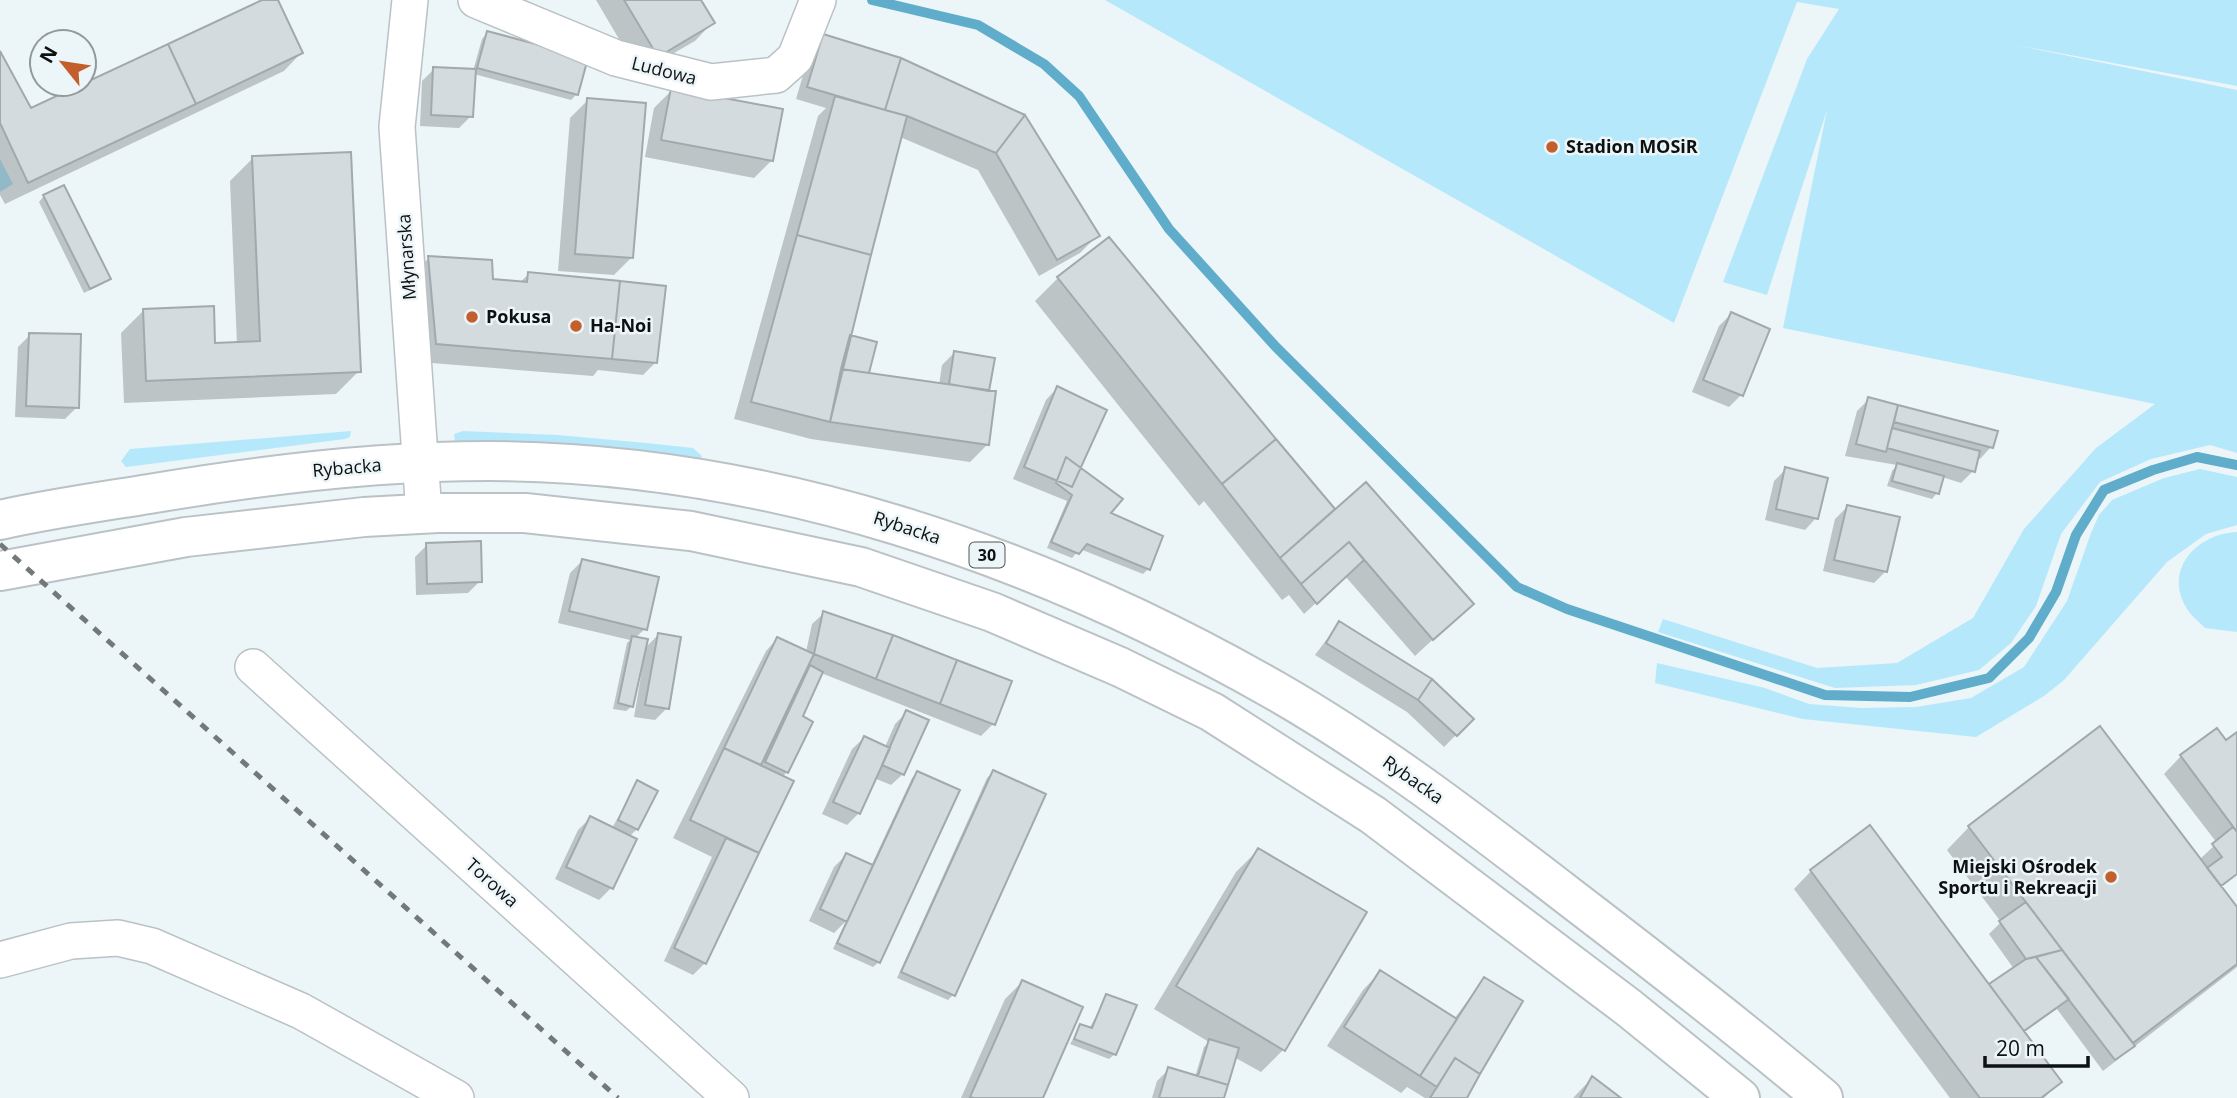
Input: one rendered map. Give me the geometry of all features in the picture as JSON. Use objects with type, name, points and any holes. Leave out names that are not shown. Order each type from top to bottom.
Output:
[{"type":"main road","name":"Rybacka","points":[[0,520],[216,482],[422,462],[567,464],[648,472],[848,510],[902,525],[1024,569],[1145,622],[1275,691],[1411,777],[1598,918],[1824,1098]]},
{"type":"main road","points":[[0,571],[186,537],[364,517],[525,513],[691,531],[775,546],[861,567],[992,612],[1119,667],[1212,712],[1308,770],[1373,815],[1629,1008],[1740,1098]]},
{"type":"street","name":"Młynarska","points":[[410,0],[397,127],[424,514]]},
{"type":"street","name":"Ludowa","points":[[476,0],[616,58],[711,82],[776,75],[795,58],[814,11]]},
{"type":"street","name":"Torowa","points":[[253,667],[731,1098]]},
{"type":"street","points":[[0,960],[71,941],[118,938],[152,946],[301,1012],[456,1098]]},
{"type":"shaded area","points":[[1105,0],[2237,0],[2237,86],[2010,44],[2237,90],[2237,453],[2210,445],[2151,459],[2100,482],[2061,534],[2036,606],[2011,643],[1979,670],[1916,685],[1835,688],[1658,632],[1663,619],[1817,668],[1897,663],[1973,618],[2024,529],[2096,448],[2155,404],[1783,328],[1827,110],[1767,295],[1723,282],[1807,59],[1839,9],[1797,2],[1674,323]]},
{"type":"shaded area","points":[[0,159],[13,184],[0,192]]},
{"type":"shaded area","points":[[351,431],[350,437],[345,439],[126,467],[121,461],[130,449]]},
{"type":"shaded area","points":[[463,431],[558,435],[646,443],[693,448],[702,456],[700,460],[455,443],[454,434]]},
{"type":"shaded area","points":[[2200,469],[2237,477],[2237,525],[2206,534],[2167,562],[2064,680],[2044,696],[1976,737],[1803,719],[1655,683],[1657,663],[1765,688],[1809,704],[1861,708],[1916,707],[1971,698],[2024,667],[2067,601],[2099,515],[2112,500],[2164,478]]},
{"type":"shaded area","points":[[2237,532],[2237,632],[2205,628],[2192,616],[2180,593],[2182,566],[2198,546],[2223,534]]},
{"type":"building","points":[[262,0],[278,0],[303,53],[196,104],[168,44]]},
{"type":"building","points":[[624,0],[701,0],[715,23],[658,57]]},
{"type":"building","points":[[487,31],[588,58],[578,95],[477,68]]},
{"type":"building","points":[[823,34],[901,58],[885,110],[807,87]]},
{"type":"building","points":[[168,44],[196,104],[28,183],[0,123],[0,51],[31,108],[52,98],[98,98],[98,77]]},
{"type":"building","points":[[901,58],[1025,115],[996,153],[907,116],[885,110]]},
{"type":"building","points":[[433,67],[476,69],[473,117],[431,115]]},
{"type":"building","points":[[671,88],[783,109],[773,161],[661,140]]},
{"type":"building","points":[[835,96],[907,116],[871,255],[797,235]]},
{"type":"building","points":[[587,98],[646,103],[633,258],[575,254]]},
{"type":"building","points":[[1025,115],[1100,236],[1057,260],[996,153]]},
{"type":"building","points":[[351,152],[361,372],[146,381],[143,309],[214,306],[215,343],[260,341],[252,156]]},
{"type":"building","points":[[64,185],[111,279],[90,289],[43,195]]},
{"type":"building","points":[[797,235],[871,255],[830,422],[751,402]]},
{"type":"building","points":[[1109,237],[1276,439],[1222,484],[1057,277]]},
{"type":"building","points":[[428,256],[492,260],[493,279],[527,282],[528,272],[620,281],[612,359],[436,344]]},
{"type":"building","points":[[620,281],[666,286],[657,363],[612,359]]},
{"type":"building","points":[[1731,312],[1770,329],[1743,396],[1703,380]]},
{"type":"building","points":[[29,333],[81,334],[79,408],[26,406]]},
{"type":"building","points":[[850,335],[877,342],[869,373],[841,369]]},
{"type":"building","points":[[954,351],[995,358],[989,391],[949,384]]},
{"type":"building","points":[[841,369],[996,391],[989,445],[830,422]]},
{"type":"building","points":[[1057,386],[1107,410],[1072,487],[1024,467]]},
{"type":"building","points":[[1868,397],[1898,405],[1886,452],[1856,444]]},
{"type":"building","points":[[1898,405],[1998,431],[1993,448],[1894,422]]},
{"type":"building","points":[[1892,428],[1980,451],[1975,472],[1887,448]]},
{"type":"building","points":[[1276,439],[1335,509],[1280,558],[1222,484]]},
{"type":"building","points":[[1066,457],[1123,499],[1111,513],[1163,536],[1150,570],[1087,544],[1079,554],[1051,542],[1072,495],[1056,483]]},
{"type":"building","points":[[1897,463],[1944,476],[1939,494],[1892,481]]},
{"type":"building","points":[[1785,467],[1828,478],[1818,519],[1776,509]]},
{"type":"building","points":[[1366,482],[1474,604],[1433,640],[1349,542],[1301,584],[1280,558]]},
{"type":"building","points":[[1847,505],[1900,517],[1887,572],[1834,560]]},
{"type":"building","points":[[481,541],[482,582],[427,584],[426,543]]},
{"type":"building","points":[[1349,542],[1364,560],[1317,604],[1301,584]]},
{"type":"building","points":[[582,559],[659,577],[647,630],[569,611]]},
{"type":"building","points":[[823,611],[893,635],[876,679],[814,654]]},
{"type":"building","points":[[1339,621],[1432,679],[1418,700],[1326,643]]},
{"type":"building","points":[[658,633],[681,637],[669,709],[645,705]]},
{"type":"building","points":[[893,635],[957,660],[940,704],[876,679]]},
{"type":"building","points":[[632,636],[648,639],[633,707],[618,703]]},
{"type":"building","points":[[777,637],[814,654],[761,765],[724,748]]},
{"type":"building","points":[[957,660],[1012,681],[995,725],[940,704]]},
{"type":"building","points":[[810,665],[823,672],[803,716],[813,722],[788,773],[765,762]]},
{"type":"building","points":[[1432,679],[1474,719],[1457,736],[1418,700]]},
{"type":"building","points":[[906,710],[929,720],[904,775],[882,765]]},
{"type":"building","name":"Miejski Ośrodek Sportu i Rekreacji","points":[[2100,726],[2237,907],[2237,964],[2133,1043],[1968,826]]},
{"type":"building","points":[[2217,728],[2226,740],[2237,732],[2237,832],[2180,755]]},
{"type":"building","points":[[864,736],[890,748],[860,814],[833,802]]},
{"type":"building","points":[[724,748],[794,781],[759,853],[690,820]]},
{"type":"building","points":[[993,770],[1046,794],[955,996],[901,972]]},
{"type":"building","points":[[917,771],[960,790],[880,963],[837,943]]},
{"type":"building","points":[[637,780],[658,791],[638,830],[618,820]]},
{"type":"building","points":[[590,816],[637,839],[613,889],[566,867]]},
{"type":"building","points":[[1870,825],[2062,1082],[2041,1098],[1980,1098],[1810,870]]},
{"type":"building","points":[[2233,827],[2237,832],[2237,874],[2221,886],[2207,868],[2222,857],[2212,844]]},
{"type":"building","points":[[726,838],[759,853],[706,964],[674,948]]},
{"type":"building","points":[[1258,848],[1367,912],[1285,1051],[1176,986]]},
{"type":"building","points":[[846,853],[873,865],[847,922],[820,909]]},
{"type":"building","points":[[2026,902],[2062,950],[2026,959],[1999,921]]},
{"type":"building","points":[[2062,950],[2135,1046],[2115,1060],[2036,957]]},
{"type":"building","points":[[2036,957],[2069,999],[2024,1031],[1989,984],[2026,959]]},
{"type":"building","points":[[1380,970],[1457,1019],[1420,1076],[1344,1027]]},
{"type":"building","points":[[1484,977],[1523,1001],[1480,1074],[1455,1058],[1437,1087],[1420,1076]]},
{"type":"building","points":[[1022,980],[1083,1007],[1043,1098],[970,1097]]},
{"type":"building","points":[[1106,994],[1137,1005],[1116,1055],[1074,1039],[1080,1024],[1092,1028]]},
{"type":"building","points":[[1209,1039],[1239,1048],[1228,1085],[1198,1076]]},
{"type":"building","points":[[1455,1058],[1480,1074],[1467,1098],[1430,1098]]},
{"type":"building","points":[[1168,1067],[1228,1085],[1224,1098],[1159,1098]]},
{"type":"building","points":[[1592,1076],[1621,1098],[1580,1098]]},
{"type":"waterway","points":[[872,0],[978,25],[1044,64],[1079,96],[1169,229],[1276,347],[1517,587],[1567,609],[1825,695],[1910,697],[1989,678],[2029,638],[2056,592],[2076,535],[2104,490],[2153,470],[2197,457],[2237,465]]},
{"type":"railway","points":[[0,544],[618,1098]]},
{"type":"place","name":"Stadion MOSiR","points":[[1552,147]]},
{"type":"place","name":"Pokusa","points":[[472,317]]},
{"type":"place","name":"Ha-Noi","points":[[576,326]]},
{"type":"place","name":"Miejski Ośrodek Sportu i Rekreacji","points":[[2111,877]]}]
